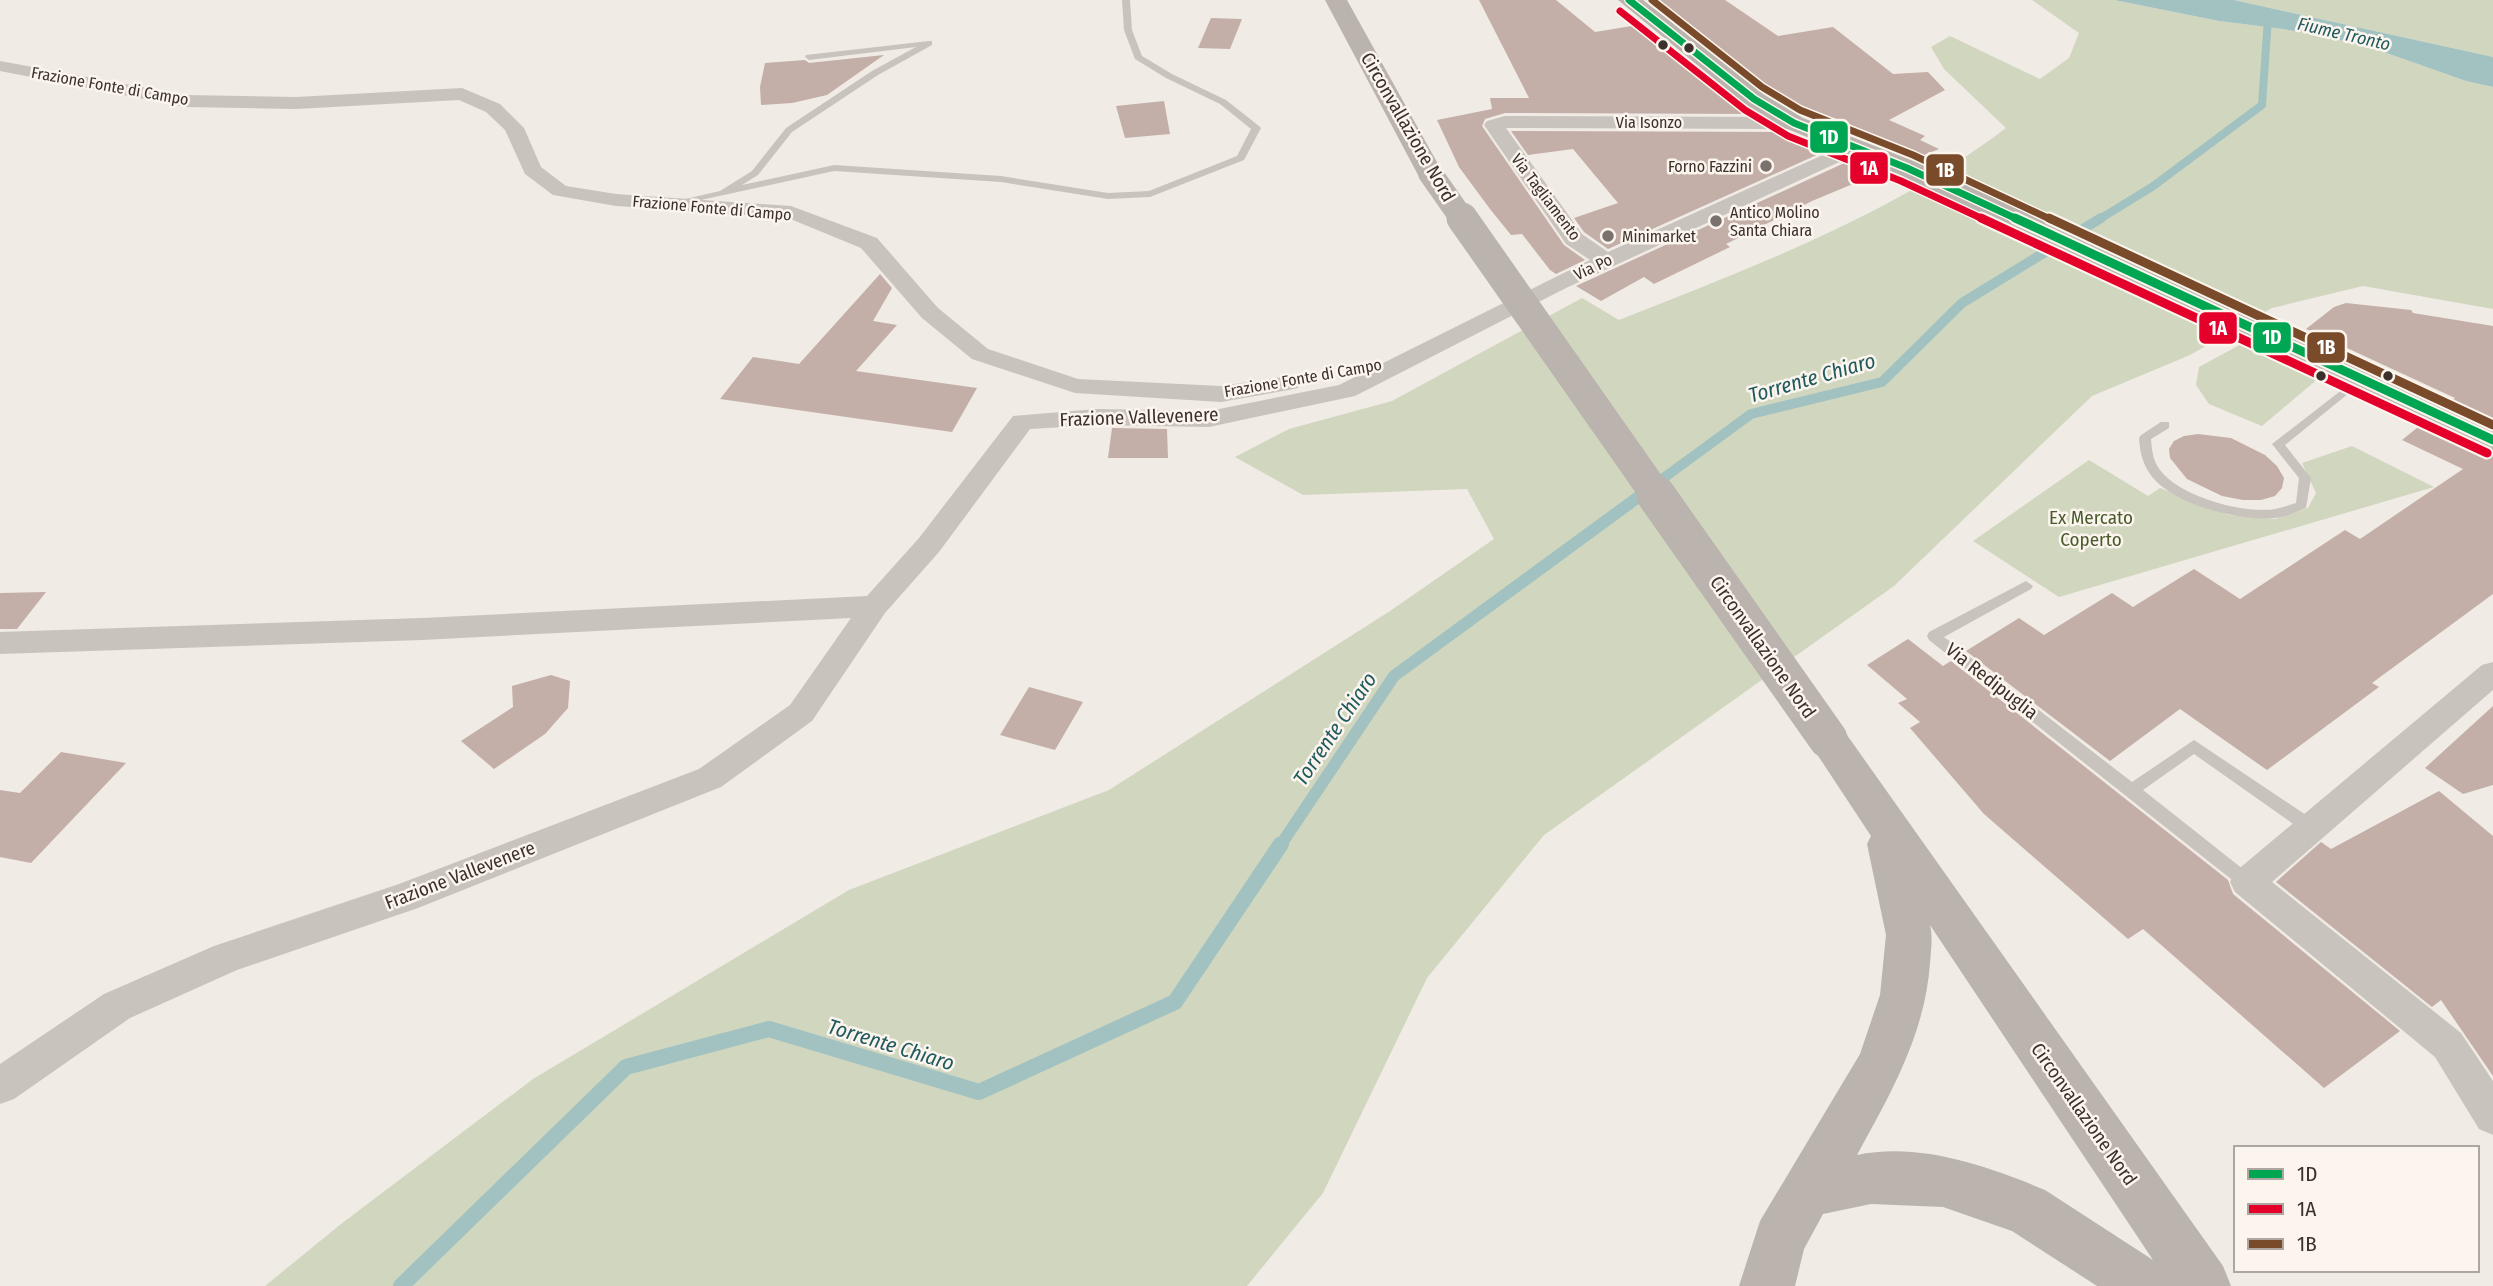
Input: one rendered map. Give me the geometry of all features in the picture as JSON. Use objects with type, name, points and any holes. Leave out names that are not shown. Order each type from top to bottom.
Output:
[{"type":"main road","name":"Circonvallazione Nord","points":[[1336,0],[1430,173],[1828,739],[1885,826],[2203,1286]]},
{"type":"main road","points":[[1629,0],[1754,99],[1794,123],[1907,168],[2493,440]]},
{"type":"main road","points":[[1767,1286],[1779,1240],[1881,1064],[1904,995],[1909,935],[1885,826]]},
{"type":"main road","points":[[1809,1191],[1871,1178],[1943,1181],[2026,1209],[2119,1268],[2142,1286]]},
{"type":"street","name":"Frazione Fonte di Campo","points":[[0,66],[185,101],[296,103],[462,94],[492,108],[514,128],[532,170],[560,191],[616,200],[791,212],[869,243],[930,313],[980,354],[1075,387],[1221,394],[1346,374],[1413,357]]},
{"type":"street","name":"Via Isonzo","points":[[1499,123],[1794,123]]},
{"type":"street","name":"Via Tagliamento","points":[[1499,123],[1574,239],[1606,261]]},
{"type":"street","name":"Via Po","points":[[1413,357],[1606,261],[1854,148]]},
{"type":"street","name":"Frazione Vallevenere","points":[[0,1086],[117,1006],[227,957],[406,897],[710,778],[802,713],[875,606],[929,545],[986,503],[1016,455],[1022,422],[1097,417],[1209,419],[1346,391],[1413,357]]},
{"type":"street","points":[[0,643],[422,629],[875,606]]},
{"type":"street","points":[[2247,882],[2493,673]]},
{"type":"street","name":"Via Redipuglia","points":[[2247,882],[2448,1045],[2493,1116]]},
{"type":"lane","points":[[673,203],[785,177],[834,169],[1001,179],[1108,195],[1150,194],[1241,158],[1256,128],[1223,102],[1169,76],[1138,57],[1128,30],[1126,0]]},
{"type":"lane","points":[[723,193],[755,173],[789,130],[875,73],[929,43],[809,57]]},
{"type":"lane","points":[[2165,425],[2145,438],[2148,461],[2164,481],[2195,500],[2232,512],[2274,514],[2302,505],[2305,478],[2278,444],[2361,378]]},
{"type":"lane","name":"Via Redipuglia","points":[[2026,586],[1934,636],[2247,882]]},
{"type":"lane","points":[[2132,790],[2194,746],[2312,828]]},
{"type":"green space","points":[[2032,0],[2114,0],[2219,21],[2283,29],[2361,44],[2466,81],[2493,87],[2493,309],[2363,286],[2272,308],[2190,355],[2092,396],[1894,586],[1544,835],[1427,978],[1323,1193],[1247,1286],[265,1286],[341,1224],[533,1079],[849,890],[1109,790],[1390,611],[1494,539],[1467,489],[1303,495],[1235,457],[1289,429],[1392,401],[1582,298],[1619,320],[1819,237],[1916,187],[2006,128],[1944,69],[1931,47],[1950,36],[2040,79],[2069,58],[2079,33]]},
{"type":"green space","points":[[2234,0],[2493,0],[2493,57]]},
{"type":"green space","points":[[2243,343],[2320,377],[2262,426],[2209,404],[2196,385],[2199,367]]},
{"type":"green space","name":"Ex Mercato Coperto","points":[[2352,446],[2434,487],[2059,597],[1973,541],[2089,460],[2148,496],[2160,488],[2229,515],[2275,519],[2308,508],[2316,493],[2302,463]]},
{"type":"water","name":"Fiume Tronto","points":[[2114,0],[2234,0],[2493,57],[2493,87],[2466,81],[2361,44],[2283,29],[2219,21]]},
{"type":"building","points":[[1479,0],[1556,0],[1595,32],[1644,24],[1757,114],[1505,113],[1485,119],[1482,126],[1564,245],[1585,260],[1556,274],[1522,234],[1511,235],[1490,209],[1459,167],[1437,120],[1492,109],[1490,98],[1529,98]]},
{"type":"building","points":[[1657,0],[1725,0],[1778,36],[1833,27],[1893,74],[1928,72],[1945,90],[1889,120],[1925,136],[1920,140],[1939,149],[1915,159],[1804,116],[1764,92],[1673,20],[1680,19]]},
{"type":"building","points":[[1211,18],[1242,19],[1230,49],[1198,48]]},
{"type":"building","points":[[884,55],[827,95],[792,103],[761,105],[760,87],[765,63],[805,60],[809,63]]},
{"type":"building","points":[[1164,101],[1170,134],[1125,138],[1116,106]]},
{"type":"building","points":[[1511,131],[1787,132],[1830,149],[1608,249],[1584,232],[1574,218],[1618,203],[1573,149],[1528,155]]},
{"type":"building","points":[[1853,159],[1884,171],[1812,201],[1726,244],[1730,247],[1654,284],[1644,277],[1601,301],[1576,286]]},
{"type":"building","points":[[880,274],[892,288],[873,321],[897,325],[856,371],[977,388],[952,432],[720,399],[753,357],[799,364]]},
{"type":"building","points":[[2346,303],[2411,310],[2413,313],[2493,326],[2493,424],[2448,404],[2455,398],[2306,329],[2334,307]]},
{"type":"building","points":[[2423,423],[2480,449],[2493,452],[2493,594],[2372,683],[2379,687],[2267,770],[2180,709],[2110,761],[1966,651],[2019,618],[2044,635],[2112,593],[2133,607],[2194,569],[2240,599],[2345,530],[2360,539],[2463,469],[2402,440]]},
{"type":"building","points":[[1112,428],[1167,429],[1168,458],[1108,458]]},
{"type":"building","points":[[2198,434],[2231,438],[2265,455],[2277,466],[2284,478],[2282,488],[2275,496],[2261,500],[2243,500],[2222,496],[2187,479],[2170,458],[2169,449],[2174,441]]},
{"type":"building","points":[[46,592],[17,629],[0,629],[0,593]]},
{"type":"building","points":[[1908,639],[1943,666],[1951,661],[2228,880],[2233,894],[2400,1031],[2324,1088],[2143,929],[2128,939],[1984,814],[1910,728],[1920,722],[1898,703],[1907,699],[1867,665]]},
{"type":"building","points":[[551,675],[570,681],[568,708],[545,734],[494,769],[461,741],[513,707],[512,686]]},
{"type":"building","points":[[1029,687],[1083,702],[1055,750],[1000,735]]},
{"type":"building","points":[[2493,706],[2493,785],[2463,794],[2425,768]]},
{"type":"building","points":[[61,752],[126,763],[31,863],[0,857],[0,790],[20,793]]},
{"type":"building","points":[[2439,791],[2493,836],[2493,1076],[2441,1000],[2432,1007],[2276,882],[2321,842],[2331,849]]},
{"type":"waterway","name":"Torrente Chiaro","points":[[2098,220],[2152,187],[2262,105],[2268,18]]},
{"type":"waterway","name":"Torrente Chiaro","points":[[1639,496],[1751,414],[1882,382],[1962,303],[2101,218]]},
{"type":"waterway","name":"Torrente Chiaro","points":[[1280,846],[1394,676],[1641,495]]},
{"type":"waterway","name":"Torrente Chiaro","points":[[401,1286],[626,1067],[769,1029],[979,1092],[1175,1002],[1281,844]]},
{"type":"transit line","name":"1D","points":[[1629,0],[1754,99],[1794,123],[1907,168],[2493,440]]},
{"type":"transit line","name":"1B","points":[[1652,0],[1762,87],[1800,110],[1913,155],[2493,425]]},
{"type":"transit line","name":"1A","points":[[1620,11],[1745,110],[1788,136],[1901,181],[2487,453]]},
{"type":"place","name":"Forno Fazzini","points":[[1766,166]]},
{"type":"place","name":"Antico Molino Santa Chiara","points":[[1716,221]]},
{"type":"place","name":"Minimarket","points":[[1608,236]]}]
